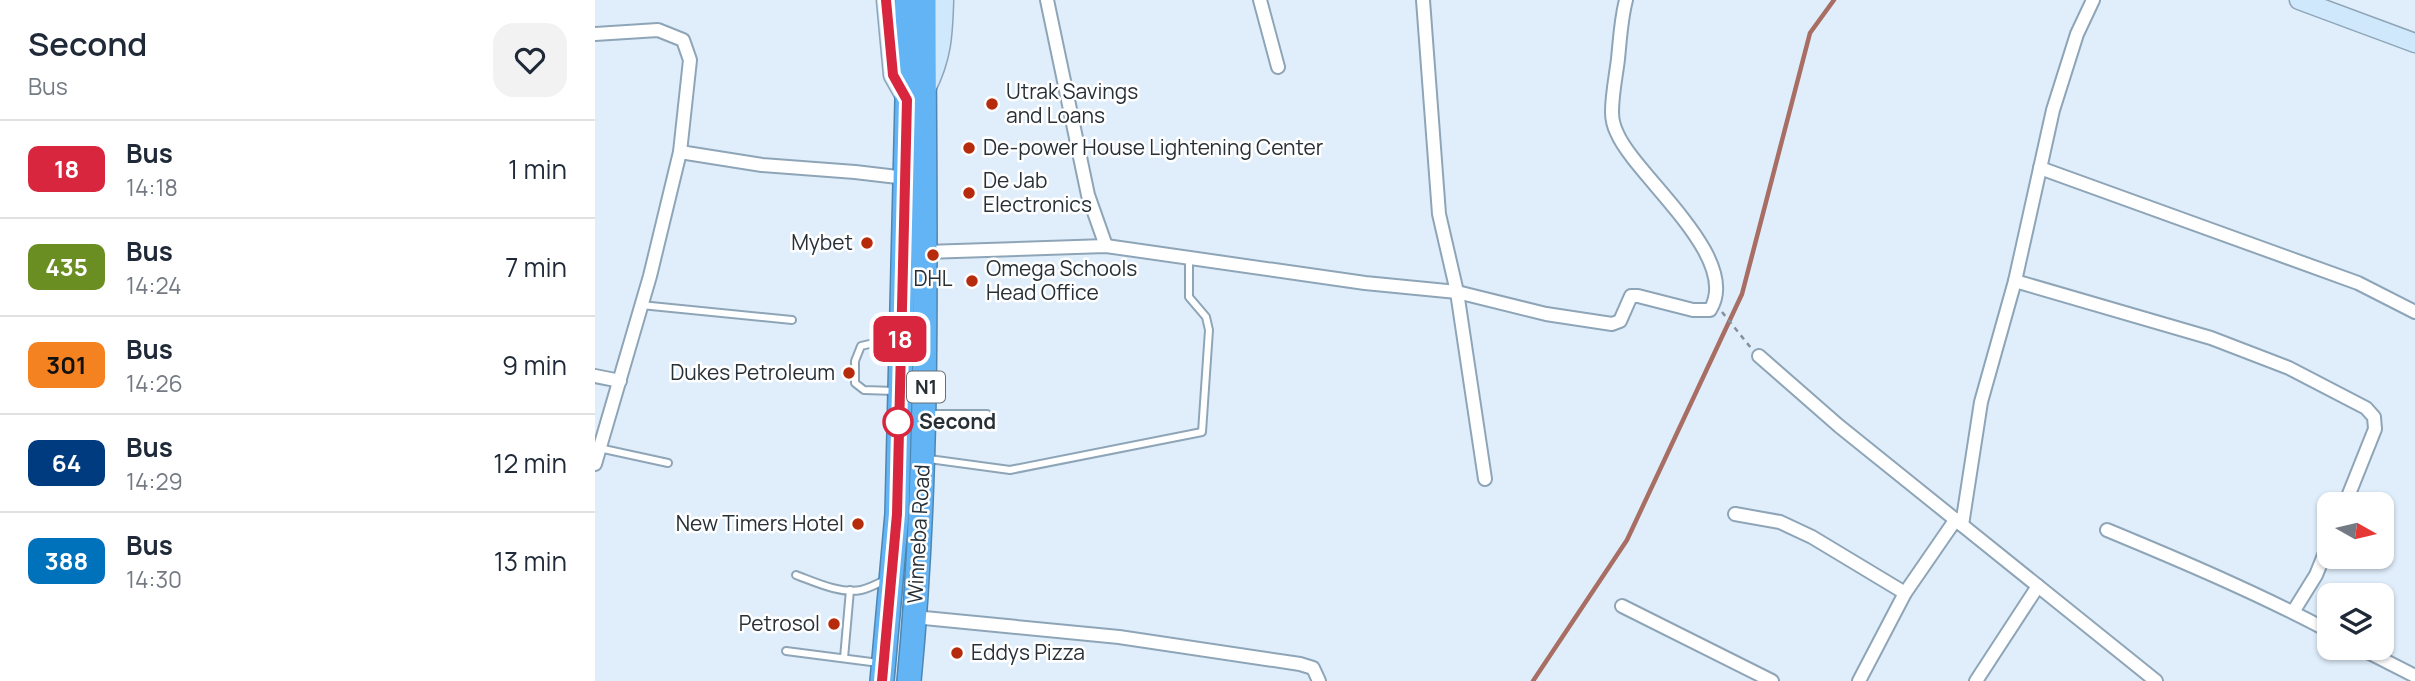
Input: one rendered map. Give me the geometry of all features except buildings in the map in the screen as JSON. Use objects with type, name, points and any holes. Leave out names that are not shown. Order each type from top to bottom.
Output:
[{"type":"highway","name":"Winneba Road","points":[[907,0],[916,96],[925,252],[925,414],[909,681]]},
{"type":"highway","name":"Winneba Road","points":[[883,672],[897,514],[906,178],[924,0]]},
{"type":"main road","name":"Winneba Road","points":[[886,0],[893,75],[916,96],[937,67],[943,41],[944,0]]},
{"type":"main road","points":[[2299,0],[2415,43]]},
{"type":"street","points":[[1047,0],[1089,195],[1106,246]]},
{"type":"street","points":[[1260,0],[1277,67]]},
{"type":"street","points":[[1423,0],[1439,214],[1457,292],[1485,478]]},
{"type":"street","points":[[925,252],[1106,246],[1365,283],[1457,292],[1546,314],[1612,324],[1620,321],[1631,296],[1703,311],[1710,310],[1716,293],[1712,269],[1696,234],[1627,150],[1611,115],[1626,0]]},
{"type":"street","points":[[1859,681],[1905,593],[1959,522],[1981,402],[2015,281],[2053,110],[2073,47],[2093,0]]},
{"type":"street","points":[[595,34],[659,30],[683,40],[690,60],[680,152],[641,305],[595,464]]},
{"type":"street","points":[[680,152],[762,165],[906,178]]},
{"type":"street","points":[[2040,168],[2358,283],[2415,312]]},
{"type":"street","points":[[2015,281],[2211,338],[2289,368],[2367,408],[2374,417],[2375,429],[2350,492]]},
{"type":"street","points":[[1759,356],[1839,426],[2153,680]]},
{"type":"street","points":[[595,376],[620,380]]},
{"type":"street","points":[[1735,514],[1780,522],[1812,537],[1905,593]]},
{"type":"street","points":[[2107,530],[2168,555],[2317,625]]},
{"type":"street","points":[[2293,612],[2318,569]]},
{"type":"street","points":[[1976,681],[2038,586]]},
{"type":"street","points":[[1622,606],[1772,681]]},
{"type":"street","points":[[914,617],[1119,636],[1287,662],[1313,668],[1319,681]]},
{"type":"street","points":[[2384,660],[2415,676]]},
{"type":"lane","points":[[923,458],[1010,470],[1202,432],[1209,330],[1206,317],[1189,297],[1189,258]]},
{"type":"lane","points":[[641,305],[792,320]]},
{"type":"lane","points":[[899,391],[864,390],[855,383],[855,361],[861,346],[900,336]]},
{"type":"lane","points":[[925,414],[988,414]]},
{"type":"lane","points":[[600,449],[668,463]]},
{"type":"lane","points":[[796,575],[825,586],[850,590],[869,587],[892,576]]},
{"type":"lane","points":[[844,659],[850,590]]},
{"type":"lane","points":[[786,651],[844,659],[883,672]]},
{"type":"path","points":[[1714,301],[1759,356]]},
{"type":"waterway","points":[[1533,681],[1627,540],[1742,294],[1810,33],[1834,0]]},
{"type":"bus line","name":"18","points":[[882,681],[897,514],[907,100],[893,75],[886,0]]},
{"type":"place","name":"Utrak Savings and Loans","points":[[992,104]]},
{"type":"place","name":"De-power House Lightening Center","points":[[969,148]]},
{"type":"place","name":"De Jab Electronics","points":[[969,193]]},
{"type":"place","name":"Mybet","points":[[867,243]]},
{"type":"place","name":"DHL","points":[[933,255]]},
{"type":"place","name":"Omega Schools Head Office","points":[[972,281]]},
{"type":"place","name":"Dukes Petroleum","points":[[849,373]]},
{"type":"place","name":"Second","points":[[898,422]]},
{"type":"place","name":"New Timers Hotel","points":[[858,524]]},
{"type":"place","name":"Petrosol","points":[[834,624]]},
{"type":"place","name":"Eddys Pizza","points":[[957,653]]}]
